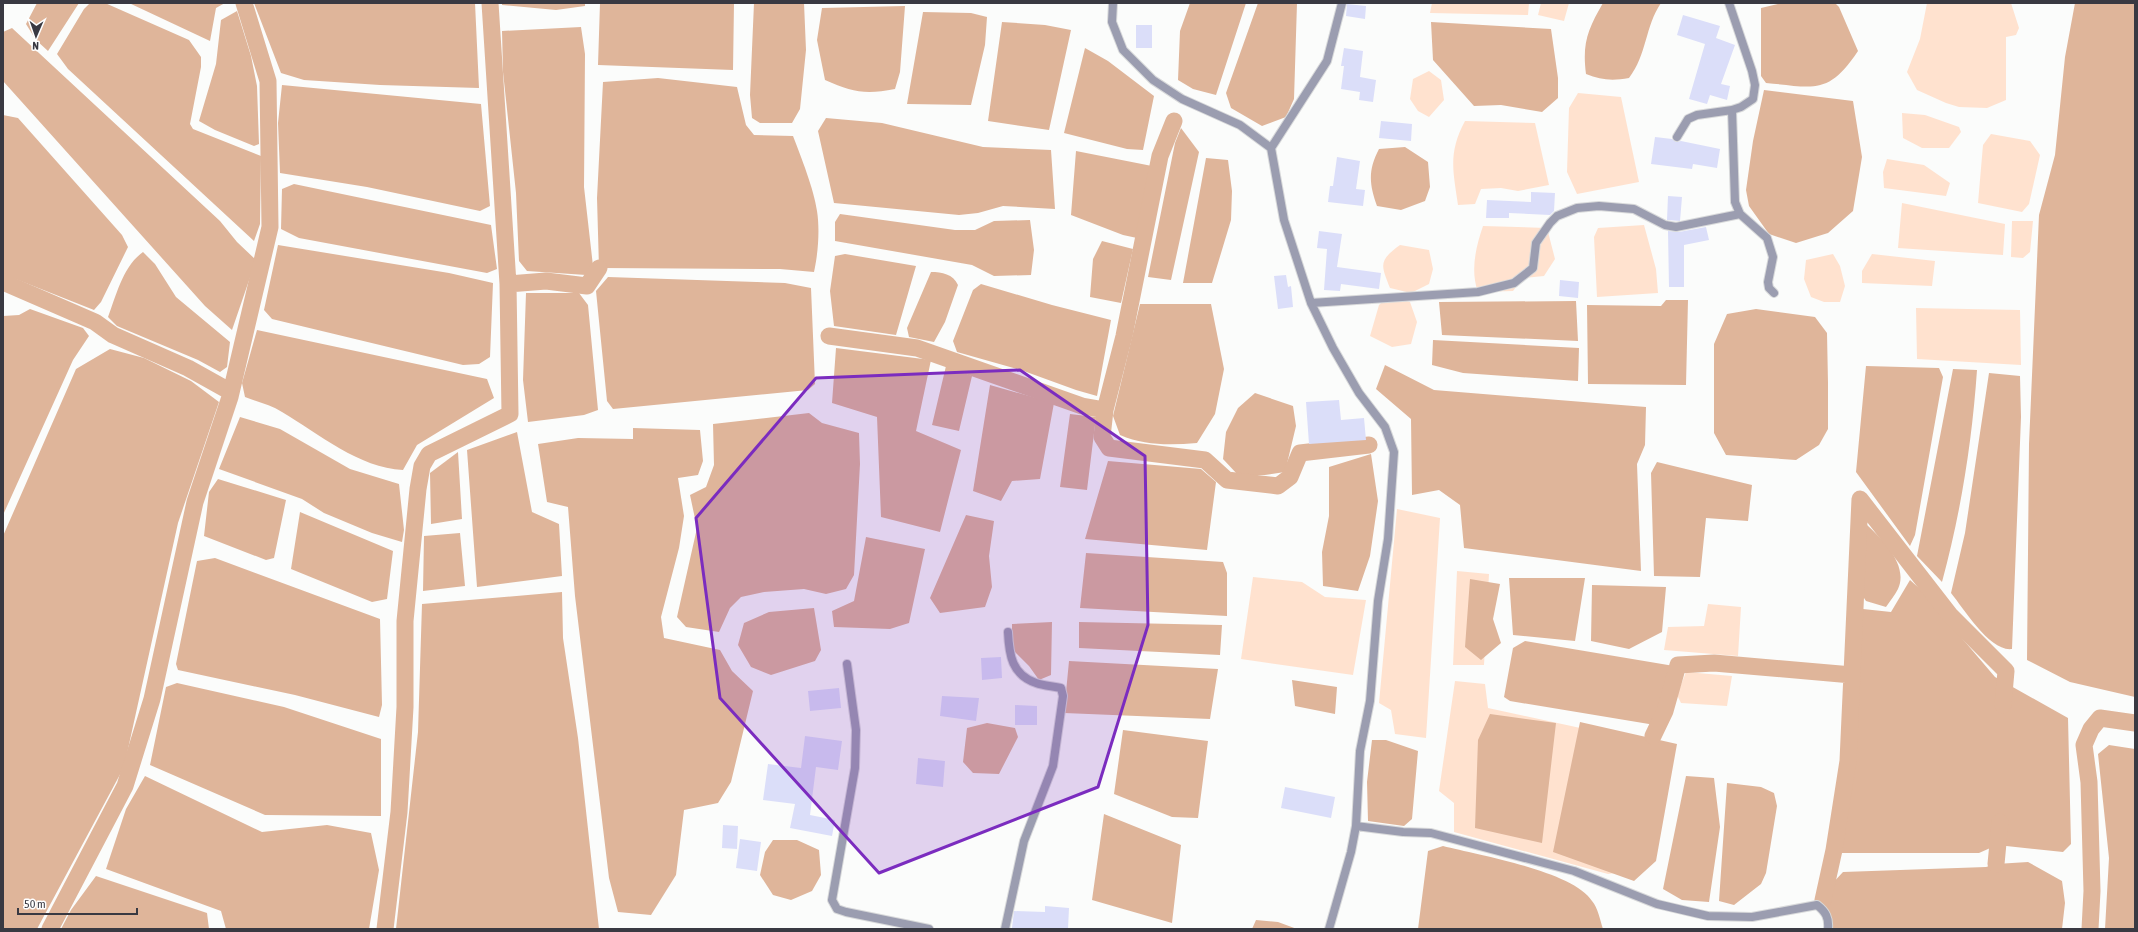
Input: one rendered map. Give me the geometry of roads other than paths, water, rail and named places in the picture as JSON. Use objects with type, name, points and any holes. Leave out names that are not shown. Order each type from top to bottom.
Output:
[{"type":"street","points":[[1113,3],[1112,22],[1123,50],[1153,80],[1182,99],[1240,125],[1271,148]]},
{"type":"street","points":[[1329,929],[1351,852],[1356,826],[1360,751],[1370,701],[1378,601],[1388,539],[1394,452],[1385,427],[1355,387],[1333,348],[1311,303],[1284,220],[1271,148],[1327,61],[1342,3]]},
{"type":"street","points":[[1677,137],[1688,119],[1697,115],[1732,110],[1741,107],[1752,99],[1755,85],[1730,3]]},
{"type":"street","points":[[1732,110],[1735,202],[1740,214],[1767,238],[1773,257],[1768,282],[1769,288],[1774,293]]},
{"type":"street","points":[[1311,303],[1478,292],[1514,283],[1534,268],[1536,243],[1550,223],[1557,216],[1577,208],[1599,206],[1634,209],[1665,225],[1676,227],[1740,214]]},
{"type":"street","points":[[1005,929],[1024,841],[1053,766],[1063,696],[1061,688],[1036,683],[1018,673],[1011,660],[1008,632]]},
{"type":"street","points":[[847,664],[856,730],[855,768],[832,900],[837,909],[846,912],[929,929]]},
{"type":"street","points":[[1356,826],[1403,832],[1431,833],[1574,872],[1657,904],[1708,916],[1752,917],[1817,905],[1823,910],[1829,920],[1828,929]]},
{"type":"waterway","points":[[50,929],[125,786],[152,699],[195,502],[230,397],[270,227],[268,81],[244,3]]},
{"type":"waterway","points":[[385,929],[399,812],[405,707],[405,621],[418,489],[422,466],[429,454],[510,414],[508,284],[490,3]]},
{"type":"waterway","points":[[1174,121],[1160,156],[1124,336],[1105,410],[1102,437],[1109,448],[1205,460],[1227,480],[1278,486],[1290,477],[1300,453],[1369,445]]},
{"type":"waterway","points":[[508,284],[546,281],[587,286],[599,268]]},
{"type":"waterway","points":[[3,282],[95,322],[113,335],[188,368],[231,392]]},
{"type":"waterway","points":[[829,336],[917,348],[1082,406],[1105,410]]},
{"type":"waterway","points":[[1823,900],[1834,850],[1848,761],[1860,499],[1950,615],[2006,671],[2003,705]]},
{"type":"waterway","points":[[1653,736],[1665,711],[1678,665],[1714,663],[1852,675]]},
{"type":"waterway","points":[[2090,929],[2092,891],[2089,782],[2084,745],[2091,729],[2100,718],[2135,723]]},
{"type":"waterway","points":[[1996,864],[2000,822]]}]
